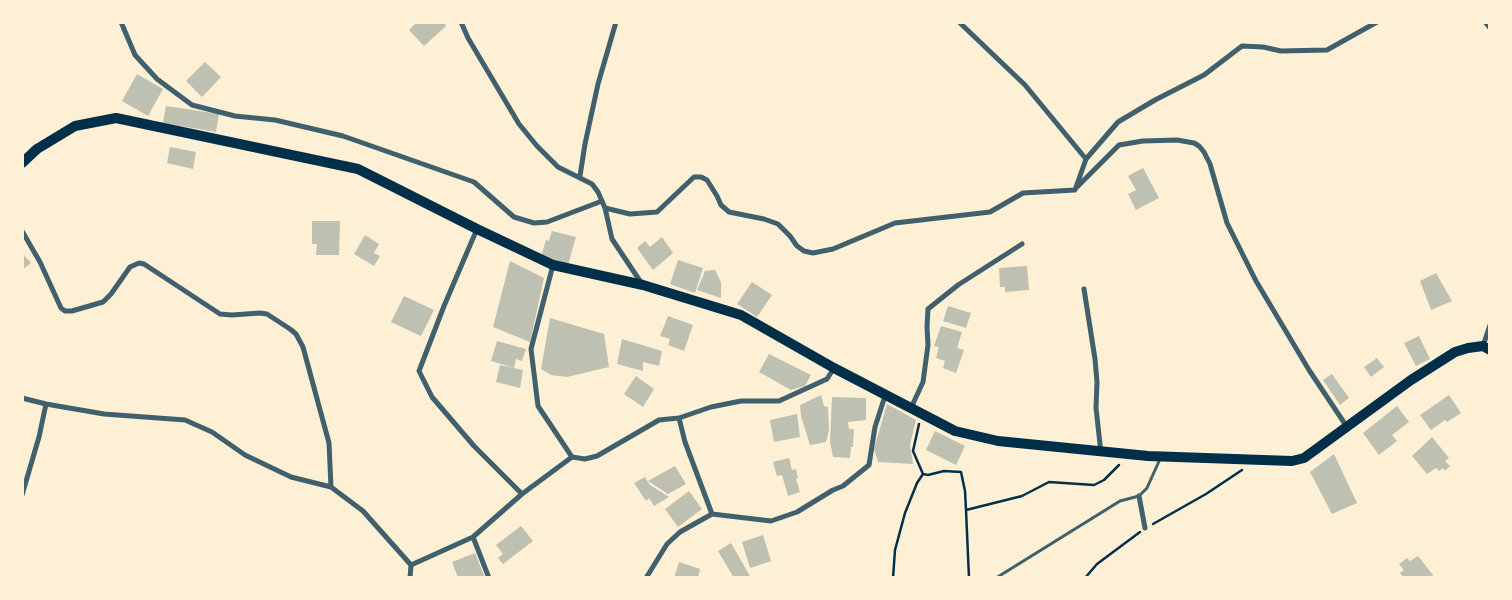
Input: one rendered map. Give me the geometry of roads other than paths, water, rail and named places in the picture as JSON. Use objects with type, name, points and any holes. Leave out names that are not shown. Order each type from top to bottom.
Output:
[{"type":"main road","points":[[22,163],[37,149],[75,126],[116,118],[358,169],[477,229],[553,264],[643,285],[741,315],[885,396],[955,432],[998,441],[1101,453],[1292,461],[1304,458],[1411,380],[1455,352],[1468,348],[1486,348]]},
{"type":"street","points":[[122,22],[135,55],[157,79],[192,105],[235,116],[275,120],[352,139],[474,182],[514,217],[534,223],[547,222],[602,201]]},
{"type":"street","points":[[461,22],[468,38],[519,124],[558,167],[580,176],[592,184],[605,208],[612,239],[643,285]]},
{"type":"street","points":[[580,176],[598,84],[616,22]]},
{"type":"street","points":[[959,22],[1025,85],[1086,159]]},
{"type":"street","points":[[1075,190],[1086,159],[1118,122],[1155,100],[1204,75],[1242,46],[1263,47],[1281,51],[1327,50],[1376,22]]},
{"type":"street","points":[[1485,22],[1490,28]]},
{"type":"street","points":[[605,208],[630,214],[657,212],[694,177],[701,177],[707,180],[721,205],[729,212],[764,219],[778,224],[797,246],[804,251],[813,253],[833,248],[895,223],[990,212],[1022,193],[1075,190],[1120,145],[1143,141],[1178,140],[1194,143],[1199,146],[1210,164],[1227,223],[1256,281],[1309,370],[1347,428]]},
{"type":"street","points":[[477,229],[419,371],[432,398],[474,446],[522,494]]},
{"type":"street","points":[[22,231],[40,262],[60,308],[65,311],[72,311],[103,302],[130,267],[144,264],[220,314],[267,314],[290,328],[303,347],[329,443],[331,487]]},
{"type":"street","points":[[911,408],[923,382],[928,345],[928,309],[958,285],[1022,244]]},
{"type":"street","points":[[553,264],[531,349],[538,406],[572,457]]},
{"type":"street","points":[[1084,290],[1095,359],[1097,382],[1096,408],[1101,453]]},
{"type":"street","points":[[1486,348],[1490,325]]},
{"type":"street","points":[[411,565],[473,537],[522,494],[572,457],[585,459],[597,456],[659,420],[679,418],[711,407],[742,401],[779,401],[827,379],[834,368]]},
{"type":"street","points":[[646,578],[667,544],[680,532],[712,514],[771,521],[797,512],[843,486],[869,465],[874,427],[885,396]]},
{"type":"street","points":[[22,398],[104,414],[185,420],[212,432],[245,455],[291,477],[331,487],[363,511],[411,565],[410,578]]},
{"type":"street","points":[[22,495],[39,437],[46,404]]},
{"type":"street","points":[[679,418],[685,442],[712,514]]},
{"type":"street","points":[[1139,496],[1145,528]]},
{"type":"street","points":[[473,537],[489,578]]},
{"type":"lane","points":[[996,578],[1120,501],[1139,496],[1147,488],[1161,456]]}]
